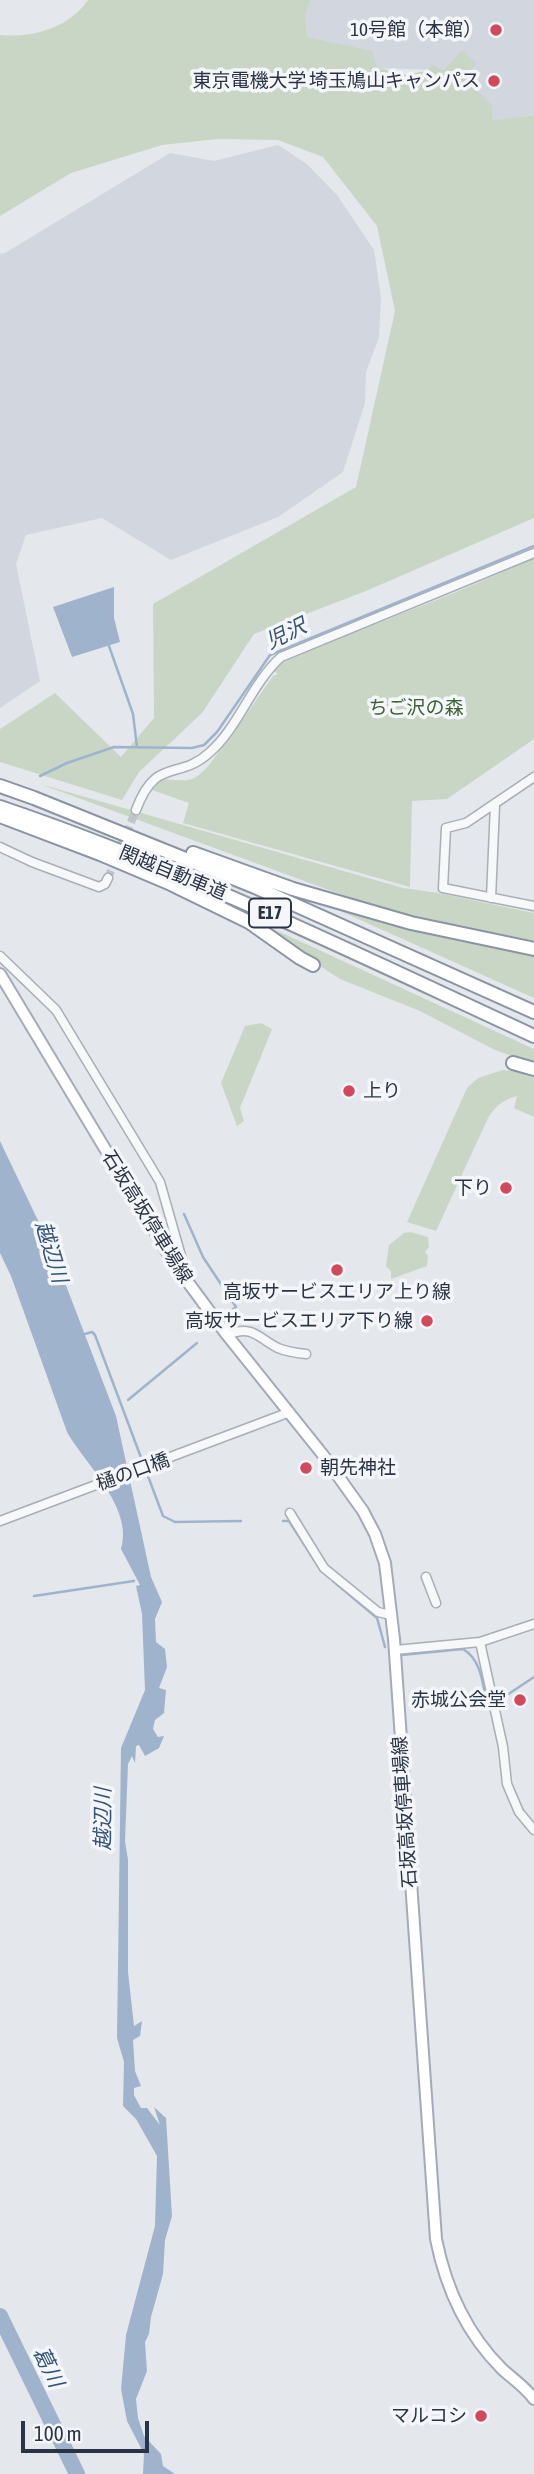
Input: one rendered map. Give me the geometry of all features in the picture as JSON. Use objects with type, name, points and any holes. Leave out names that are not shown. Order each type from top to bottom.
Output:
[{"type":"highway","name":"関越自動車道","points":[[0,786],[255,887],[534,1012]]},
{"type":"highway","points":[[34,798],[293,888],[411,923],[534,949]]},
{"type":"highway","name":"関越自動車道","points":[[0,807],[160,867],[266,911],[534,1036]]},
{"type":"highway","points":[[0,816],[171,884],[248,922],[313,965]]},
{"type":"highway","points":[[513,1063],[534,1069]]},
{"type":"main road","name":"石坂高坂停車場線","points":[[0,974],[188,1283],[345,1483],[369,1521],[384,1563],[395,1650],[436,2239],[451,2294],[469,2329],[502,2369],[533,2392]]},
{"type":"street","points":[[136,810],[151,782],[161,774],[198,761],[210,753],[270,667],[281,657],[534,553]]},
{"type":"street","points":[[534,777],[466,823],[446,828],[443,888],[534,906]]},
{"type":"street","points":[[491,898],[495,805]]},
{"type":"street","points":[[0,847],[99,887],[105,884],[108,878]]},
{"type":"street","points":[[0,956],[56,1010],[160,1182],[188,1283]]},
{"type":"street","points":[[227,1335],[248,1330],[283,1350],[306,1354]]},
{"type":"street","name":"樋の口橋","points":[[0,1521],[290,1412]]},
{"type":"street","points":[[290,1513],[324,1568],[378,1612],[391,1615]]},
{"type":"street","points":[[426,1577],[436,1603]]},
{"type":"street","points":[[395,1650],[480,1643],[534,1624]]},
{"type":"street","points":[[480,1643],[503,1747],[507,1784],[519,1812],[534,1830]]},
{"type":"shaded area","name":"東京電機大学 埼玉鳩山キャンパス","points":[[297,0],[534,0],[534,174],[439,70],[375,68],[308,52]]},
{"type":"shaded area","points":[[278,145],[307,164],[337,195],[374,250],[381,298],[379,337],[366,372],[365,403],[343,472],[278,517],[171,560],[102,518],[26,535],[16,564],[40,681],[0,708],[0,254],[170,153],[214,161]]},
{"type":"green space","points":[[88,0],[310,0],[305,17],[307,37],[372,51],[377,67],[403,75],[427,71],[432,64],[443,71],[462,50],[477,64],[464,78],[492,105],[493,120],[534,116],[534,518],[366,591],[254,634],[202,713],[139,772],[122,800],[0,762],[0,729],[55,693],[121,757],[154,718],[153,604],[356,487],[395,311],[377,226],[323,157],[278,140],[218,139],[162,145],[71,173],[0,216],[0,35],[25,35],[49,29],[71,18]]},
{"type":"green space","name":"ちご沢の森","points":[[534,557],[534,739],[447,799],[412,801],[410,887],[183,823],[189,803],[152,790],[149,792],[159,779],[188,780],[205,770],[240,719],[243,719],[273,676],[278,674],[272,670],[282,663],[314,647],[448,595]]},
{"type":"green space","points":[[40,784],[403,888],[534,913],[534,943],[432,921],[359,901]]},
{"type":"green space","points":[[327,905],[394,926],[534,956],[534,998]]},
{"type":"green space","points":[[256,921],[534,1049],[534,1064],[495,1050],[420,1011],[340,979],[296,946]]},
{"type":"green space","points":[[261,1023],[272,1029],[240,1108],[244,1121],[237,1126],[221,1083],[245,1026]]},
{"type":"green space","points":[[503,1070],[534,1078],[534,1117],[514,1108],[517,1096],[500,1104],[488,1118],[436,1231],[407,1222],[467,1088],[478,1078]]},
{"type":"green space","points":[[404,1233],[428,1237],[429,1247],[425,1252],[428,1256],[427,1266],[391,1279],[391,1271],[386,1266],[389,1245]]},
{"type":"water","points":[[114,587],[114,618],[120,642],[72,657],[53,607]]},
{"type":"water","name":"越辺川","points":[[0,1141],[54,1254],[116,1416],[151,1577],[162,1602],[155,1619],[156,1642],[165,1649],[167,1667],[159,1688],[166,1690],[164,1713],[155,1720],[153,1729],[158,1737],[164,1736],[159,1748],[145,1756],[139,1745],[136,1746],[135,1763],[132,1756],[128,1764],[125,1841],[128,1860],[128,1972],[134,2026],[142,2021],[140,2036],[133,2040],[135,2071],[141,2086],[134,2088],[134,2095],[141,2108],[147,2108],[160,2125],[154,2107],[166,2118],[172,2216],[165,2240],[163,2274],[145,2342],[147,2371],[136,2399],[144,2436],[161,2454],[163,2466],[175,2474],[143,2474],[144,2454],[127,2421],[121,2389],[126,2335],[155,2226],[157,2156],[136,2119],[123,2106],[124,2062],[117,2038],[121,1748],[145,1690],[142,1614],[136,1586],[140,1585],[121,1549],[121,1518],[106,1487],[67,1432],[11,1276],[0,1253]]},
{"type":"waterway","name":"児沢","points":[[40,776],[67,763],[114,747],[192,748],[204,745],[217,732],[270,655],[534,546]]},
{"type":"waterway","points":[[109,646],[133,714],[137,747]]},
{"type":"waterway","points":[[184,1214],[203,1257],[236,1307],[232,1310]]},
{"type":"waterway","points":[[85,1334],[92,1332],[95,1335],[163,1516],[175,1522],[241,1521]]},
{"type":"waterway","points":[[128,1400],[197,1343]]},
{"type":"waterway","points":[[283,1521],[289,1521],[320,1569]]},
{"type":"waterway","points":[[34,1596],[134,1581]]},
{"type":"waterway","points":[[333,1581],[377,1618],[385,1647]]},
{"type":"waterway","points":[[402,1655],[463,1649],[478,1667],[487,1705],[534,1677]]},
{"type":"waterway","name":"葛川","points":[[0,2316],[77,2474]]},
{"type":"tunnel","points":[[108,878],[136,810]]},
{"type":"place","name":"10号館（本館）","points":[[496,30]]},
{"type":"place","name":"東京電機大学 埼玉鳩山キャンパス","points":[[494,81]]},
{"type":"place","name":"上り","points":[[349,1091]]},
{"type":"place","name":"下り","points":[[506,1188]]},
{"type":"place","name":"高坂サービスエリア上り線","points":[[337,1270]]},
{"type":"place","name":"高坂サービスエリア下り線","points":[[427,1321]]},
{"type":"place","name":"朝先神社","points":[[306,1468]]},
{"type":"place","name":"赤城公会堂","points":[[520,1700]]},
{"type":"place","name":"マルコシ","points":[[481,2416]]}]
